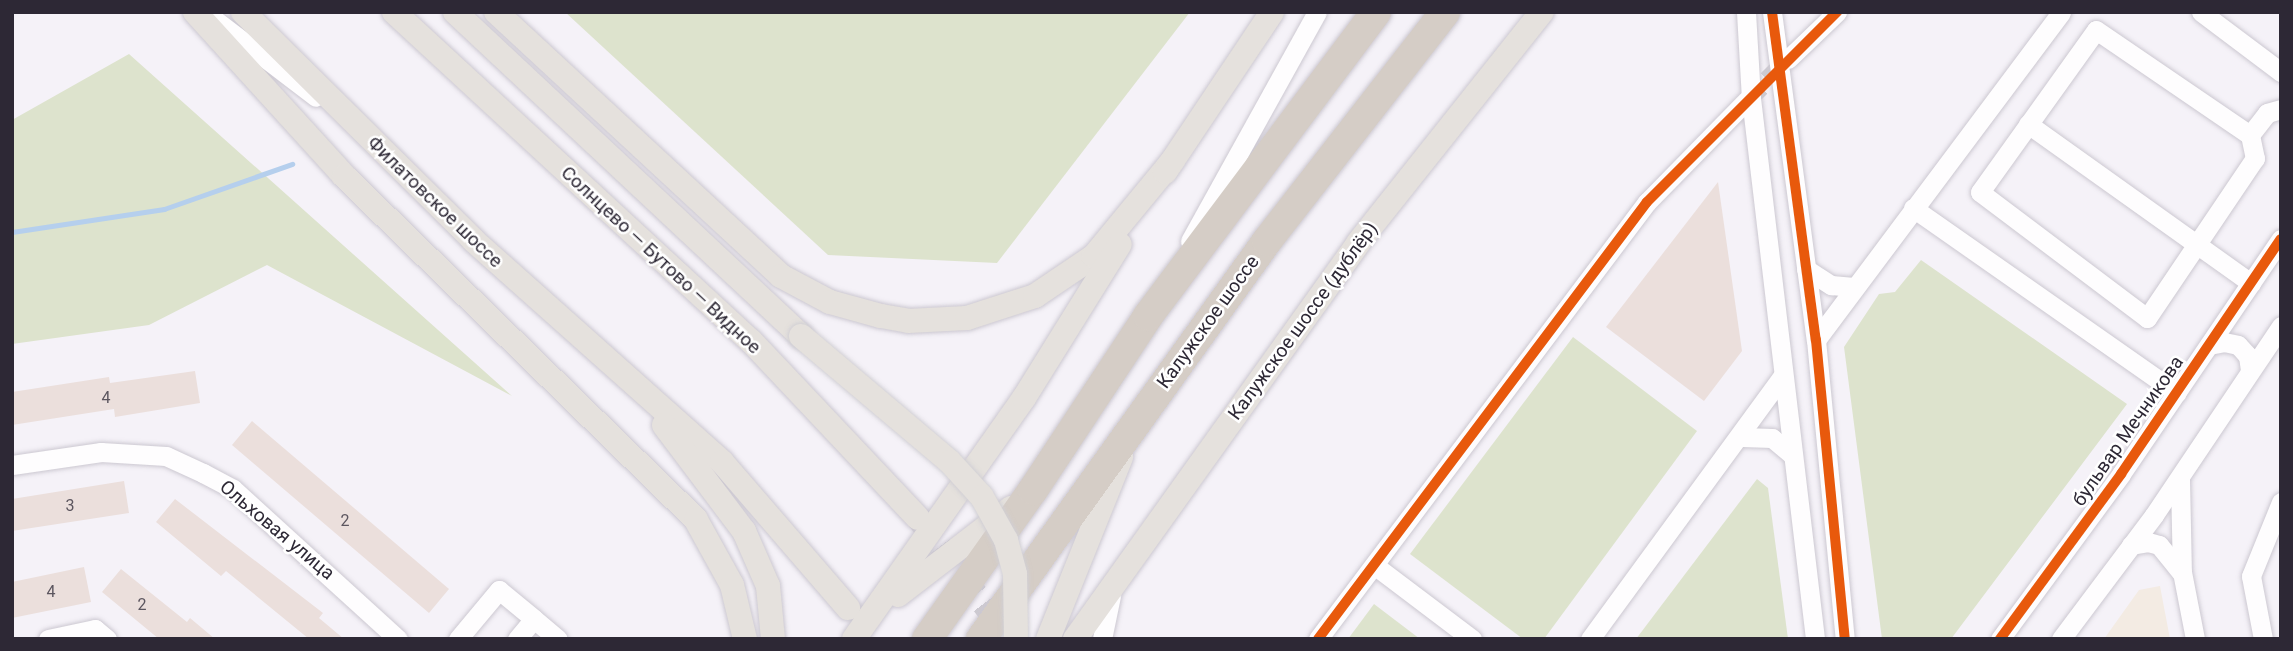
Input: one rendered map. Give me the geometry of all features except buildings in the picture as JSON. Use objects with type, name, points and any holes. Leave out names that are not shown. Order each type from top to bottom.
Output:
[{"type":"highway","points":[[927,639],[1034,490],[1148,316],[1376,12]]},
{"type":"highway","name":"Калужское шоссе","points":[[981,639],[1136,419],[1267,241],[1445,12]]},
{"type":"main road","points":[[195,12],[344,176],[696,520],[732,585],[745,639]]},
{"type":"main road","name":"Филатовское шоссе","points":[[243,12],[358,129],[634,386]]},
{"type":"main road","name":"Солнцево — Бутово — Видное","points":[[394,12],[751,341],[918,519]]},
{"type":"main road","points":[[455,12],[802,336],[950,462],[982,497],[1006,540],[1015,574],[1016,639]]},
{"type":"main road","points":[[496,12],[781,276],[830,302],[881,316],[908,321],[967,318],[1035,296],[1094,256],[1173,160]]},
{"type":"main road","points":[[854,639],[873,617],[1024,398],[1173,160],[1272,12]]},
{"type":"main road","name":"Калужское шоссе (дублёр)","points":[[1075,639],[1358,243],[1542,12]]},
{"type":"main road","points":[[634,386],[722,462],[848,608]]},
{"type":"main road","points":[[634,386],[744,531],[768,586],[773,639]]},
{"type":"main road","points":[[1048,639],[1136,419]]},
{"type":"main road","points":[[873,617],[1034,490]]},
{"type":"street","points":[[205,12],[358,129]]},
{"type":"street","points":[[1148,316],[1317,12]]},
{"type":"street","points":[[1746,12],[1791,454],[1815,639]]},
{"type":"street","points":[[1772,12],[1816,340],[1845,639]]},
{"type":"street","points":[[1788,59],[1837,12]]},
{"type":"street","points":[[1816,340],[2060,12]]},
{"type":"street","points":[[2200,12],[2281,72]]},
{"type":"street","points":[[2095,30],[2250,135],[2255,158],[2147,318],[1980,192],[2095,30]]},
{"type":"street","points":[[1318,639],[1647,202],[1747,100]]},
{"type":"street","points":[[2250,135],[2267,113],[2281,109]]},
{"type":"street","points":[[2028,124],[2195,247],[2251,283]]},
{"type":"street","points":[[1913,208],[2177,393]]},
{"type":"street","name":"бульвар Мечникова","points":[[2000,639],[2177,393],[2281,239]]},
{"type":"street","points":[[1806,270],[1831,285],[1854,286]]},
{"type":"street","points":[[2061,639],[2132,545],[2281,326]]},
{"type":"street","points":[[2209,345],[2224,342],[2238,345],[2248,356],[2250,371]]},
{"type":"street","points":[[1590,639],[1742,438],[1783,376]]},
{"type":"street","points":[[1742,438],[1765,436],[1791,454]]},
{"type":"street","name":"Ольховая улица","points":[[12,465],[100,452],[166,456],[233,489],[398,639]]},
{"type":"street","points":[[2181,475],[2178,513],[2182,572],[2195,639]]},
{"type":"street","points":[[2263,639],[2251,576],[2281,502]]},
{"type":"street","points":[[2132,545],[2159,545],[2182,572]]},
{"type":"street","points":[[1374,565],[1472,639]]},
{"type":"street","points":[[1102,639],[1116,582]]},
{"type":"street","points":[[458,639],[499,590],[558,639]]},
{"type":"street","points":[[517,639],[534,619]]},
{"type":"street","points":[[48,639],[95,629],[107,639]]},
{"type":"shaded area","points":[[2160,586],[2170,639],[2104,639],[2139,590]]},
{"type":"green space","points":[[565,12],[1190,12],[997,263],[828,255]]},
{"type":"green space","points":[[129,54],[512,396],[267,265],[149,325],[12,344],[12,120]]},
{"type":"green space","points":[[1921,260],[2127,404],[1951,639],[1882,639],[1844,347],[1879,294],[1895,292]]},
{"type":"green space","points":[[1573,337],[1697,431],[1544,639],[1523,639],[1410,554]]},
{"type":"green space","points":[[1757,479],[1768,488],[1788,639],[1636,639]]},
{"type":"green space","points":[[1374,604],[1420,639],[1348,639]]},
{"type":"waterway","points":[[12,232],[164,209],[292,164]]},
{"type":"tunnel","points":[[1747,100],[1788,59]]},
{"type":"tunnel","points":[[918,518],[1005,632]]},
{"type":"cycle path","points":[[1772,12],[1816,340],[1845,639]]},
{"type":"cycle path","points":[[1318,639],[1647,202],[1837,12]]},
{"type":"cycle path","points":[[2000,639],[2121,474],[2281,239]]}]
